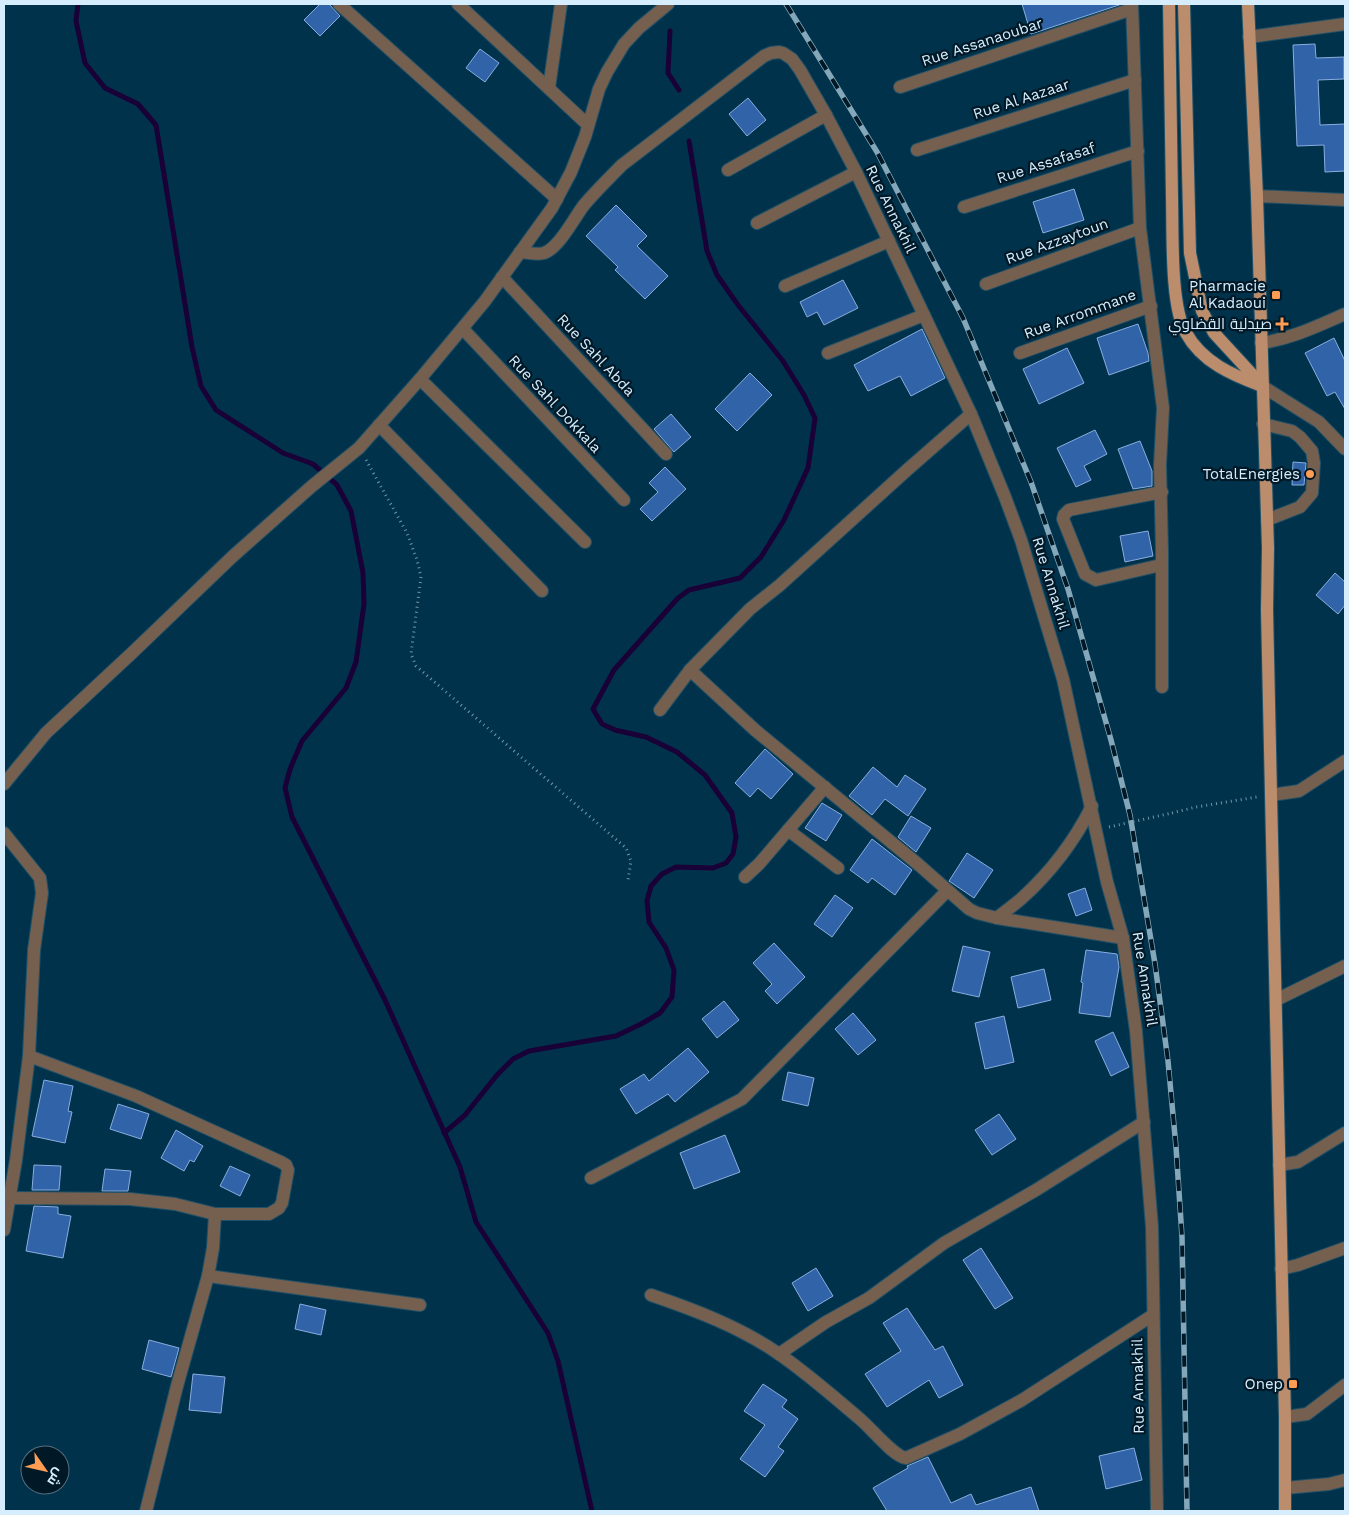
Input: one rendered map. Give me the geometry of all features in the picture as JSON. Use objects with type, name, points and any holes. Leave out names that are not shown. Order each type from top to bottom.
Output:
[{"type":"main road","points":[[1169,4],[1173,250],[1178,311],[1185,332],[1200,352],[1223,369],[1262,386]]},
{"type":"main road","points":[[1184,4],[1190,253],[1202,311],[1214,333],[1262,386]]},
{"type":"main road","points":[[1248,4],[1257,196],[1267,520],[1271,795],[1285,1417],[1285,1511]]},
{"type":"street","points":[[339,4],[557,199]]},
{"type":"street","points":[[458,4],[550,88],[588,126]]},
{"type":"street","points":[[550,88],[561,4]]},
{"type":"street","points":[[4,784],[46,733],[134,652],[232,557],[312,486],[359,448],[420,380],[463,329],[552,208],[571,172],[599,89],[618,54],[639,28],[668,4]]},
{"type":"street","points":[[1132,7],[1140,228],[1163,408],[1160,465],[1162,492],[1162,688]]},
{"type":"street","name":"Rue Assanaoubar","points":[[900,87],[1132,7]]},
{"type":"street","points":[[1249,37],[1345,24]]},
{"type":"street","name":"Rue Annakhil","points":[[520,252],[534,254],[550,250],[557,244],[601,185],[622,165],[771,52],[783,53],[792,59],[800,70],[856,172],[971,414],[1005,497],[1063,679],[1107,882],[1123,938],[1136,1032],[1152,1227],[1157,1511]]},
{"type":"street","name":"Rue Al Aazaar","points":[[917,150],[1135,80]]},
{"type":"street","points":[[728,170],[826,115]]},
{"type":"street","name":"Rue Assafasaf","points":[[964,207],[1138,151]]},
{"type":"street","points":[[756,223],[856,172]]},
{"type":"street","points":[[1257,196],[1345,200]]},
{"type":"street","name":"Rue Azzaytoun","points":[[986,284],[1140,228]]},
{"type":"street","points":[[785,286],[889,241]]},
{"type":"street","name":"Rue Sahl Abda","points":[[502,277],[666,454]]},
{"type":"street","name":"Rue Arrommane","points":[[1020,353],[1151,306]]},
{"type":"street","points":[[1261,343],[1280,341],[1345,314]]},
{"type":"street","points":[[828,353],[924,315]]},
{"type":"street","name":"Rue Sahl Dokkala","points":[[463,329],[624,500]]},
{"type":"street","points":[[420,380],[585,542]]},
{"type":"street","points":[[1262,386],[1319,422],[1345,448]]},
{"type":"street","points":[[660,710],[690,670],[750,609],[780,585],[906,470],[971,414]]},
{"type":"street","points":[[1300,437],[1309,415]]},
{"type":"street","points":[[1264,424],[1292,430],[1312,451],[1314,463],[1312,493],[1300,507],[1267,520]]},
{"type":"street","points":[[379,426],[542,591]]},
{"type":"street","points":[[1162,492],[1070,510],[1064,515],[1063,519],[1086,574],[1092,579],[1096,580],[1162,565]]},
{"type":"street","points":[[690,670],[755,730],[919,865],[969,909],[996,918],[1123,938]]},
{"type":"street","points":[[1271,795],[1299,791],[1345,761]]},
{"type":"street","points":[[745,877],[825,788]]},
{"type":"street","points":[[996,918],[1020,900],[1034,886],[1075,836],[1092,806]]},
{"type":"street","points":[[788,830],[838,868]]},
{"type":"street","points":[[4,833],[40,878],[42,886],[34,950],[29,1056],[16,1160],[4,1230]]},
{"type":"street","points":[[591,1178],[742,1099],[947,891]]},
{"type":"street","points":[[1276,1000],[1345,966]]},
{"type":"street","points":[[9,1198],[130,1199],[175,1204],[215,1214],[269,1214],[279,1208],[283,1198],[288,1170],[286,1165],[136,1096],[29,1056]]},
{"type":"street","points":[[779,1354],[826,1322],[869,1298],[944,1243],[1036,1190],[1144,1122]]},
{"type":"street","points":[[1279,1165],[1298,1162],[1345,1133]]},
{"type":"street","points":[[146,1511],[178,1378],[208,1276],[213,1248],[215,1214]]},
{"type":"street","points":[[1281,1269],[1345,1248]]},
{"type":"street","points":[[208,1276],[420,1305]]},
{"type":"street","points":[[651,1295],[688,1307],[746,1334],[779,1354],[872,1428],[897,1455],[906,1458],[960,1434],[1022,1400],[1153,1315]]},
{"type":"street","points":[[1285,1417],[1307,1414],[1345,1385]]},
{"type":"street","points":[[1285,1488],[1329,1484],[1345,1480]]},
{"type":"path","points":[[359,448],[407,534],[417,560],[421,577],[411,654],[416,666],[626,848],[631,861],[628,880]]},
{"type":"path","points":[[1109,827],[1196,807],[1271,795]]},
{"type":"building","points":[[320,4],[329,4],[340,16],[320,36],[304,20]]},
{"type":"building","points":[[1022,4],[1122,4],[1031,34]]},
{"type":"building","points":[[1315,44],[1316,58],[1344,57],[1344,79],[1318,80],[1320,125],[1345,124],[1345,171],[1325,172],[1324,145],[1297,146],[1293,45]]},
{"type":"building","points":[[480,49],[499,63],[485,82],[466,68]]},
{"type":"building","points":[[748,98],[766,120],[747,136],[729,114]]},
{"type":"building","points":[[1074,189],[1084,220],[1043,233],[1033,202]]},
{"type":"building","points":[[616,205],[647,236],[637,246],[668,276],[645,299],[615,270],[618,267],[586,236]]},
{"type":"building","points":[[843,280],[858,308],[824,325],[817,312],[807,317],[800,302]]},
{"type":"building","points":[[1138,324],[1149,361],[1109,375],[1097,338]]},
{"type":"building","points":[[922,329],[945,378],[911,396],[900,376],[868,391],[854,365]]},
{"type":"building","points":[[1334,338],[1345,361],[1345,409],[1335,392],[1327,396],[1305,353]]},
{"type":"building","points":[[1067,348],[1084,383],[1039,404],[1023,369]]},
{"type":"building","points":[[750,373],[772,395],[737,431],[715,409]]},
{"type":"building","points":[[671,414],[691,437],[674,452],[654,429]]},
{"type":"building","points":[[1095,430],[1107,454],[1084,466],[1091,480],[1076,487],[1057,448]]},
{"type":"building","points":[[1140,441],[1152,471],[1152,486],[1133,489],[1118,449]]},
{"type":"building","points":[[1293,462],[1306,463],[1304,485],[1292,485]]},
{"type":"building","points":[[665,467],[686,489],[652,521],[640,509],[658,492],[649,483]]},
{"type":"building","points":[[1148,531],[1153,556],[1125,562],[1120,536]]},
{"type":"building","points":[[1335,573],[1345,582],[1345,605],[1338,614],[1316,595]]},
{"type":"building","points":[[765,749],[793,774],[771,799],[758,788],[750,797],[735,783]]},
{"type":"building","points":[[873,767],[897,787],[905,775],[926,789],[908,816],[885,799],[872,815],[849,796]]},
{"type":"building","points":[[822,803],[842,815],[826,841],[805,828]]},
{"type":"building","points":[[911,816],[931,828],[916,852],[898,837]]},
{"type":"building","points":[[872,839],[912,870],[895,895],[872,878],[868,883],[850,870]]},
{"type":"building","points":[[967,853],[993,870],[974,898],[949,881]]},
{"type":"building","points":[[1085,888],[1092,910],[1076,916],[1068,894]]},
{"type":"building","points":[[835,895],[853,908],[832,937],[814,924]]},
{"type":"building","points":[[774,943],[805,977],[777,1004],[765,991],[772,984],[753,963]]},
{"type":"building","points":[[963,946],[990,952],[979,997],[952,991]]},
{"type":"building","points":[[1086,950],[1117,954],[1119,967],[1110,1017],[1079,1013]]},
{"type":"building","points":[[1044,969],[1051,1000],[1018,1008],[1011,977]]},
{"type":"building","points":[[724,1001],[739,1020],[717,1038],[702,1019]]},
{"type":"building","points":[[853,1013],[876,1040],[858,1055],[835,1029]]},
{"type":"building","points":[[1004,1016],[1014,1062],[985,1069],[975,1023]]},
{"type":"building","points":[[1113,1032],[1129,1067],[1111,1076],[1095,1041]]},
{"type":"building","points":[[688,1048],[709,1072],[675,1102],[668,1094],[636,1114],[620,1089],[644,1074],[649,1081]]},
{"type":"building","points":[[788,1072],[814,1078],[808,1106],[782,1100]]},
{"type":"building","points":[[44,1080],[73,1086],[68,1111],[72,1112],[65,1143],[32,1136]]},
{"type":"building","points":[[118,1104],[149,1114],[141,1139],[110,1129]]},
{"type":"building","points":[[999,1114],[1016,1139],[992,1155],[975,1130]]},
{"type":"building","points":[[176,1130],[203,1146],[194,1162],[190,1160],[184,1171],[161,1158]]},
{"type":"building","points":[[725,1135],[740,1172],[694,1189],[680,1153]]},
{"type":"building","points":[[34,1165],[61,1166],[59,1190],[32,1190]]},
{"type":"building","points":[[230,1166],[250,1175],[240,1196],[220,1186]]},
{"type":"building","points":[[105,1169],[131,1171],[128,1191],[102,1191]]},
{"type":"building","points":[[34,1206],[58,1207],[58,1214],[71,1216],[63,1258],[26,1251]]},
{"type":"building","points":[[981,1248],[1013,1298],[995,1309],[963,1260]]},
{"type":"building","points":[[816,1268],[833,1296],[808,1311],[792,1283]]},
{"type":"building","points":[[300,1304],[326,1310],[321,1335],[295,1329]]},
{"type":"building","points":[[907,1308],[935,1350],[943,1346],[963,1385],[939,1398],[929,1380],[887,1407],[865,1374],[901,1351],[883,1323]]},
{"type":"building","points":[[149,1340],[179,1348],[171,1377],[142,1369]]},
{"type":"building","points":[[193,1374],[225,1377],[221,1413],[189,1410]]},
{"type":"building","points":[[763,1384],[787,1400],[782,1407],[798,1419],[778,1447],[784,1451],[765,1477],[740,1459],[765,1425],[744,1411]]},
{"type":"building","points":[[1134,1448],[1142,1480],[1106,1489],[1099,1456]]},
{"type":"building","points":[[928,1457],[951,1503],[971,1494],[976,1505],[1031,1487],[1039,1511],[887,1511],[873,1488],[908,1468],[907,1466]]},
{"type":"waterway","points":[[78,4],[76,21],[85,63],[105,88],[138,104],[156,125],[192,347],[201,386],[216,410],[283,453],[313,464],[337,485],[351,511],[363,573],[364,604],[356,662],[346,688],[302,741],[290,769],[285,788],[292,817],[385,1000],[460,1167],[476,1222],[548,1333],[558,1361],[592,1511]]},
{"type":"waterway","points":[[670,31],[668,73],[679,90]]},
{"type":"waterway","points":[[444,1133],[465,1115],[497,1075],[513,1059],[529,1051],[616,1036],[660,1013],[672,997],[674,970],[666,948],[649,922],[647,901],[651,886],[662,874],[676,867],[713,868],[726,863],[733,854],[736,837],[732,813],[705,775],[677,752],[646,737],[615,730],[602,724],[593,709],[614,670],[678,598],[689,590],[740,578],[761,557],[784,520],[808,468],[815,418],[804,395],[783,361],[738,305],[717,275],[707,251],[689,141]]},
{"type":"railway","points":[[786,4],[877,152],[963,318],[1031,482],[1068,589],[1111,740],[1130,815],[1155,964],[1168,1061],[1182,1237],[1187,1511]]},
{"type":"place","name":"Pharmacie Al Kadaoui","points":[[1276,295]]},
{"type":"place","name":"صيدلية القضاوي","points":[[1282,324]]},
{"type":"place","name":"TotalEnergies","points":[[1310,474]]},
{"type":"place","name":"Onep","points":[[1293,1384]]}]
